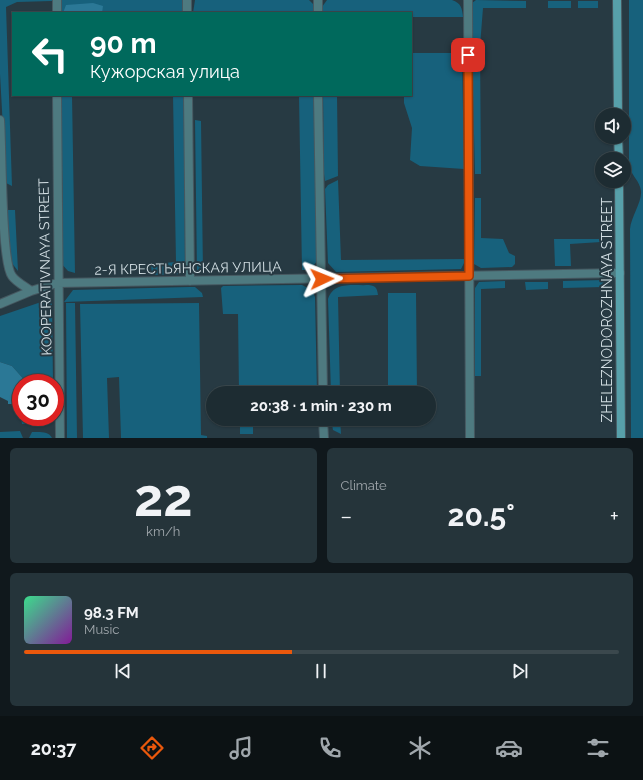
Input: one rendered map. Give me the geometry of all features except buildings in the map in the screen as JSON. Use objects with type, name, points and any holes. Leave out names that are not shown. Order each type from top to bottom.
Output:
[{"type":"main road","points":[[617,0],[618,108]]},
{"type":"main road","name":"ZHELEZNODOROZHNAYA STREET","points":[[619,188],[621,438]]},
{"type":"street","points":[[57,0],[57,12]]},
{"type":"street","points":[[187,0],[187,12]]},
{"type":"street","points":[[318,0],[318,12]]},
{"type":"street","points":[[468,0],[470,438]]},
{"type":"street","name":"KOOPERATIVNAYA STREET","points":[[57,96],[57,283],[60,438]]},
{"type":"street","points":[[188,96],[190,281]]},
{"type":"street","points":[[318,96],[318,186],[322,279],[323,386]]},
{"type":"street","points":[[0,120],[3,204],[7,258],[11,276],[31,291]]},
{"type":"street","name":"2-Я КРЕСТЬЯНСКАЯ УЛИЦА","points":[[0,304],[31,291],[57,283],[620,273]]},
{"type":"street","points":[[323,426],[324,438]]},
{"type":"shaded area","points":[[0,0],[52,0],[17,2],[6,7],[12,186],[6,183],[0,74]]},
{"type":"shaded area","points":[[62,0],[184,0],[184,12],[60,12]]},
{"type":"shaded area","points":[[195,0],[309,0],[313,4],[314,12],[193,12]]},
{"type":"shaded area","points":[[327,0],[452,0],[460,6],[463,17],[412,17],[412,12],[322,12],[322,7]]},
{"type":"shaded area","points":[[476,0],[526,1],[526,8],[483,8],[480,46],[481,174],[475,174],[471,13],[472,3]]},
{"type":"shaded area","points":[[629,0],[643,0],[643,438],[631,438],[630,229],[640,200],[641,191],[639,184],[631,170],[631,152],[629,152],[629,144],[631,144],[631,108],[629,108]]},
{"type":"shaded area","points":[[548,1],[571,1],[571,8],[548,8]]},
{"type":"shaded area","points":[[578,1],[598,1],[598,8],[578,8]]},
{"type":"shaded area","points":[[93,3],[103,6],[102,12],[63,12],[66,5]]},
{"type":"shaded area","points":[[412,53],[462,53],[464,169],[420,166],[410,160],[412,128],[404,103],[404,96],[412,96]]},
{"type":"shaded area","points":[[60,96],[72,96],[75,273],[68,271],[60,262],[61,219],[63,206]]},
{"type":"shaded area","points":[[173,96],[184,96],[185,270],[183,274],[152,275],[151,264],[176,262]]},
{"type":"shaded area","points":[[299,96],[315,96],[318,260],[310,270],[302,270]]},
{"type":"shaded area","points":[[323,96],[337,96],[338,176],[325,181]]},
{"type":"shaded area","points":[[195,120],[201,121],[203,273],[197,273]]},
{"type":"shaded area","points":[[338,180],[341,260],[466,259],[461,269],[336,272],[328,263],[325,189],[328,185]]},
{"type":"shaded area","points":[[475,198],[481,198],[481,238],[503,239],[509,253],[515,256],[515,264],[512,267],[481,268],[474,264]]},
{"type":"shaded area","points":[[8,210],[15,210],[18,271],[11,262],[6,217]]},
{"type":"shaded area","points":[[554,239],[602,239],[601,242],[570,244],[571,266],[555,266]]},
{"type":"shaded area","points":[[604,280],[604,287],[563,288],[563,281]]},
{"type":"shaded area","points":[[505,281],[505,288],[481,289],[481,376],[475,376],[475,288],[479,282]]},
{"type":"shaded area","points":[[525,282],[548,282],[548,289],[526,290]]},
{"type":"shaded area","points":[[302,285],[312,290],[315,297],[317,386],[239,386],[238,314],[223,314],[221,288],[223,286]]},
{"type":"shaded area","points":[[351,285],[373,286],[376,288],[378,295],[338,297],[340,386],[331,386],[328,299],[335,289]]},
{"type":"shaded area","points":[[195,287],[202,293],[203,297],[64,302],[73,290]]},
{"type":"shaded area","points":[[388,293],[416,293],[417,386],[388,386]]},
{"type":"shaded area","points":[[47,300],[52,304],[53,374],[19,374],[12,366],[0,362],[0,316]]},
{"type":"shaded area","points":[[66,303],[75,303],[77,438],[67,438]]},
{"type":"shaded area","points":[[199,303],[201,435],[207,436],[207,438],[121,438],[119,377],[107,378],[109,438],[83,438],[80,304]]},
{"type":"shaded area","points":[[0,362],[12,366],[19,374],[12,374],[12,404],[8,404],[8,401],[0,397]]},
{"type":"shaded area","points":[[240,426],[253,426],[253,434],[240,434]]},
{"type":"shaded area","points":[[332,426],[340,426],[341,434],[333,430]]},
{"type":"shaded area","points":[[20,431],[23,438],[0,438],[0,432]]},
{"type":"shaded area","points":[[32,432],[46,433],[52,438],[29,438]]},
{"type":"route","points":[[322,279],[469,276],[470,175],[468,55]]}]
